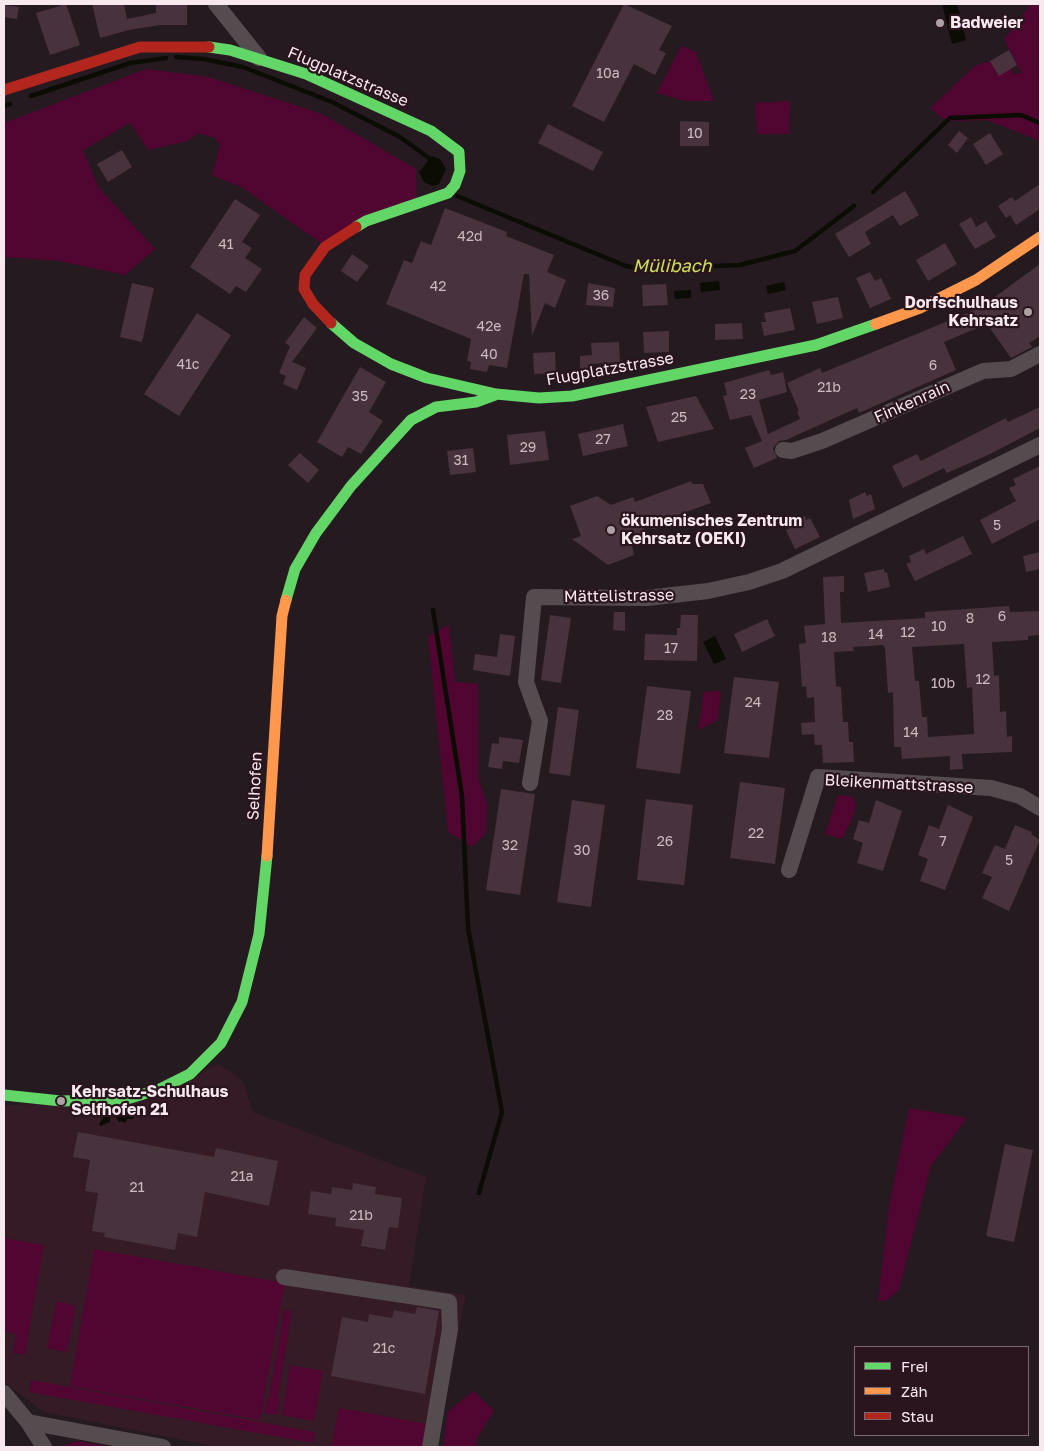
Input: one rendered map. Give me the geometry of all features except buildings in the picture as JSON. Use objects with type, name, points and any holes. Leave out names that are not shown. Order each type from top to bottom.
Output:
[{"type":"street","points":[[216,4],[259,58]]},
{"type":"street","name":"Flugplatzstrasse","points":[[4,90],[140,47],[198,45],[230,50],[306,74],[431,131],[447,141],[459,152],[460,171],[455,185],[448,193],[366,222],[325,247],[305,275],[304,289],[313,304],[338,330],[354,343],[391,364],[427,378],[496,394],[539,398],[572,396],[816,345],[920,308],[976,280],[1040,237]]},
{"type":"street","name":"Finkenrain","points":[[783,450],[792,451],[822,441],[983,371],[1011,369],[1040,354]]},
{"type":"street","name":"Selhofen","points":[[4,1095],[62,1101],[127,1099],[160,1089],[190,1074],[221,1043],[242,1002],[258,934],[266,865],[282,616],[295,570],[316,533],[351,486],[411,420],[423,412],[436,407],[476,402],[496,394]]},
{"type":"street","name":"Mättelistrasse","points":[[530,782],[540,721],[526,682],[534,597],[647,598],[708,591],[749,582],[782,571],[1040,445]]},
{"type":"street","name":"Bleikenmattstrasse","points":[[789,870],[818,777],[991,788],[1020,796],[1040,808]]},
{"type":"street","points":[[284,1277],[449,1302],[450,1329],[430,1447]]},
{"type":"street","points":[[4,1393],[28,1422],[44,1447]]},
{"type":"street","points":[[28,1422],[163,1447]]},
{"type":"shaded area","points":[[942,4],[957,4],[966,40],[952,44]]},
{"type":"shaded area","points":[[1031,4],[1040,4],[1040,141],[987,120],[953,121],[942,118],[930,108],[976,65],[990,61],[1011,69],[1015,75],[1021,72],[1004,39]]},
{"type":"shaded area","points":[[681,46],[696,52],[714,101],[685,101],[657,93]]},
{"type":"shaded area","points":[[146,69],[209,77],[322,114],[416,169],[417,205],[325,246],[241,187],[212,175],[220,145],[215,138],[198,133],[187,141],[148,150],[130,123],[83,150],[99,188],[155,249],[125,275],[59,261],[4,257],[4,123]]},
{"type":"shaded area","points":[[790,101],[789,134],[757,134],[755,103]]},
{"type":"shaded area","points":[[432,156],[440,159],[446,169],[439,184],[432,186],[424,182],[419,172]]},
{"type":"shaded area","points":[[719,281],[720,290],[701,292],[700,283]]},
{"type":"shaded area","points":[[784,282],[786,290],[768,294],[766,286]]},
{"type":"shaded area","points":[[691,290],[691,298],[675,299],[674,291]]},
{"type":"shaded area","points":[[449,625],[455,682],[478,684],[478,777],[487,803],[486,833],[472,847],[448,832],[428,636]]},
{"type":"shaded area","points":[[715,636],[726,659],[714,664],[703,642]]},
{"type":"shaded area","points":[[721,691],[718,720],[698,730],[704,692]]},
{"type":"shaded area","points":[[838,795],[853,797],[856,805],[852,819],[842,839],[825,834]]},
{"type":"shaded area","points":[[219,1064],[243,1081],[253,1112],[426,1177],[409,1286],[466,1295],[436,1447],[218,1447],[44,1412],[4,1382],[4,1105],[149,1100]]},
{"type":"shaded area","points":[[909,1108],[967,1118],[931,1166],[899,1290],[886,1301],[878,1301],[889,1206]]},
{"type":"shaded area","points":[[109,1109],[119,1112],[134,1110],[136,1113],[133,1119],[127,1119],[125,1123],[119,1122],[114,1115],[110,1116],[110,1122],[100,1126],[99,1124]]},
{"type":"shaded area","points":[[4,1238],[44,1245],[25,1355],[13,1353],[16,1334],[4,1332]]},
{"type":"shaded area","points":[[94,1249],[285,1283],[260,1420],[70,1386]]},
{"type":"shaded area","points":[[56,1301],[76,1306],[67,1352],[47,1348]]},
{"type":"shaded area","points":[[284,1310],[292,1311],[277,1415],[264,1413],[267,1397],[269,1397]]},
{"type":"shaded area","points":[[290,1365],[323,1371],[314,1421],[282,1415]]},
{"type":"shaded area","points":[[31,1380],[315,1432],[313,1443],[29,1392]]},
{"type":"shaded area","points":[[474,1391],[494,1411],[476,1440],[477,1447],[443,1447],[448,1411]]},
{"type":"shaded area","points":[[339,1408],[428,1424],[423,1447],[331,1447]]},
{"type":"shaded area","points":[[78,1441],[112,1447],[59,1447]]},
{"type":"waterway","points":[[176,57],[204,59],[243,67],[332,102],[400,137],[431,161]]},
{"type":"waterway","points":[[31,96],[130,63],[166,58]]},
{"type":"waterway","points":[[4,106],[10,104]]},
{"type":"waterway","name":"Mülibach","points":[[873,192],[950,118],[1021,115],[1040,123]]},
{"type":"waterway","name":"Mülibach","points":[[457,196],[626,266],[640,269],[740,265],[795,251],[854,206]]},
{"type":"waterway","points":[[433,610],[462,796],[468,928],[502,1112],[479,1193]]},
{"type":"traffic: fast","points":[[209,47],[230,50],[306,74],[431,131],[459,152],[460,171],[455,185],[448,193],[366,221],[356,227]]},
{"type":"traffic: fast","points":[[331,323],[354,343],[391,364],[427,378],[496,394],[539,398],[572,396],[816,345],[876,324]]},
{"type":"traffic: fast","points":[[286,600],[295,569],[316,533],[351,486],[411,420],[436,407],[476,402],[495,395]]},
{"type":"traffic: fast","points":[[4,1095],[61,1101],[127,1099],[160,1089],[190,1074],[221,1043],[242,1002],[259,934],[267,856]]},
{"type":"traffic: slow","points":[[876,324],[920,308],[976,280],[1040,237]]},
{"type":"traffic: slow","points":[[267,856],[282,616],[286,600]]},
{"type":"traffic: jam","points":[[4,90],[140,47],[209,47]]},
{"type":"traffic: jam","points":[[331,323],[313,304],[304,289],[305,275],[325,247],[356,227]]},
{"type":"place","name":"Badweier","points":[[940,23]]},
{"type":"place","name":"Dorfschulhaus Kehrsatz","points":[[1028,312]]},
{"type":"place","name":"ökumenisches Zentrum Kehrsatz (OEKI)","points":[[611,530]]},
{"type":"place","name":"Kehrsatz-Schulhaus Selfhofen 21","points":[[61,1101]]}]
